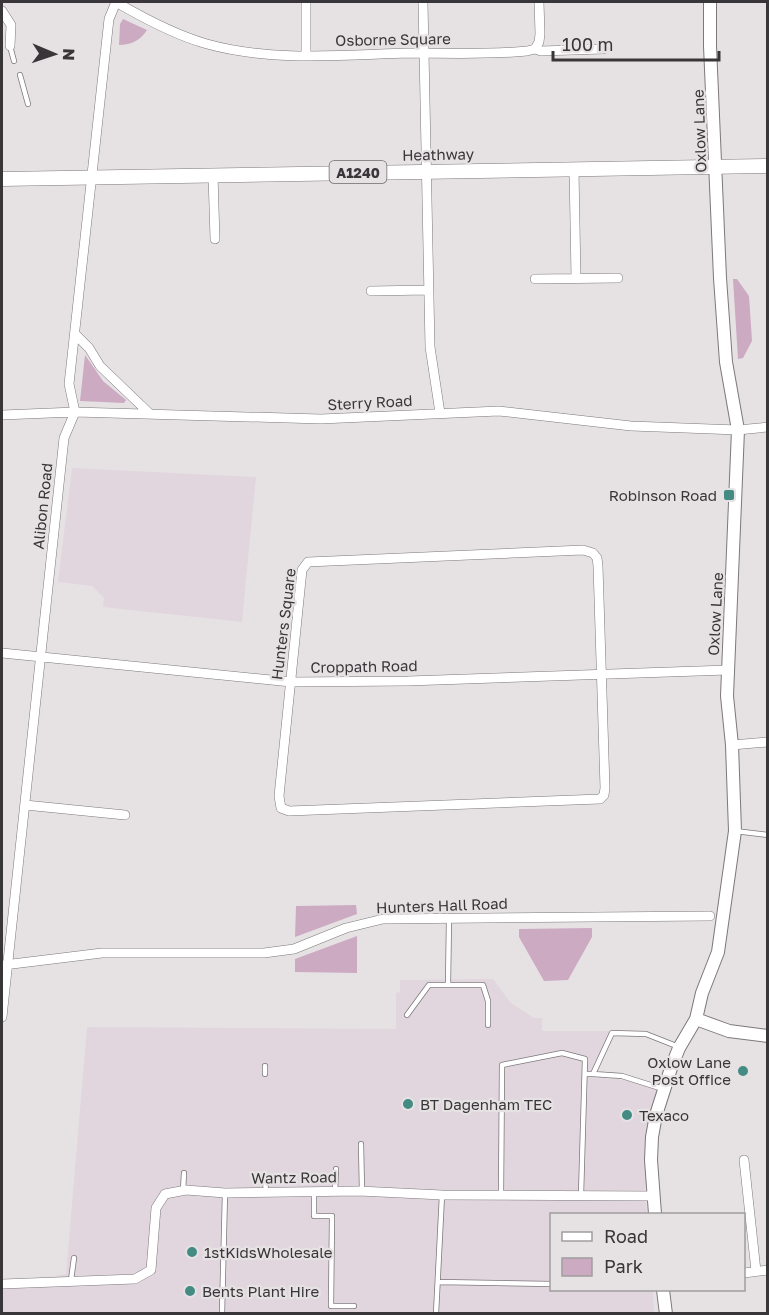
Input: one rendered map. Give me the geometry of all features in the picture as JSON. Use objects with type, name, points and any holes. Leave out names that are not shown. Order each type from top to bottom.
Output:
[{"type":"main road","name":"Heathway","points":[[2,179],[768,166]]},
{"type":"street","name":"Osborne Square","points":[[116,2],[146,20],[207,44],[268,54],[306,56],[603,49]]},
{"type":"street","points":[[75,412],[69,384],[109,19],[116,2]]},
{"type":"street","points":[[306,2],[306,56]]},
{"type":"street","points":[[423,2],[430,347],[440,413]]},
{"type":"street","points":[[535,49],[540,34],[539,2]]},
{"type":"street","name":"Oxlow Lane","points":[[656,1213],[653,1196],[652,1137],[663,1089],[679,1048],[696,1019],[702,993],[718,952],[735,831],[732,745],[727,696],[738,430],[726,362],[715,166],[710,2]]},
{"type":"street","points":[[2,11],[11,25],[10,46]]},
{"type":"street","points":[[574,169],[576,278]]},
{"type":"street","points":[[213,175],[215,239]]},
{"type":"street","points":[[535,279],[618,278]]},
{"type":"street","points":[[371,291],[428,290]]},
{"type":"street","points":[[75,334],[89,348],[100,366],[149,413]]},
{"type":"street","name":"Sterry Road","points":[[2,415],[75,412],[321,419],[499,411],[631,426],[738,430]]},
{"type":"street","name":"Alibon Road","points":[[2,1017],[4,965],[25,805],[64,438],[75,412]]},
{"type":"street","points":[[738,430],[768,427]]},
{"type":"street","name":"Hunters Square","points":[[583,550],[594,553],[597,558],[601,674],[605,788],[604,795],[600,799],[289,811],[281,808],[279,796],[302,570],[308,562],[583,550]]},
{"type":"street","name":"Croppath Road","points":[[2,653],[291,682],[408,681],[728,670]]},
{"type":"street","points":[[732,745],[768,742]]},
{"type":"street","points":[[25,805],[125,815]]},
{"type":"street","name":"Hunters Hall Road","points":[[4,965],[102,954],[264,953],[294,949],[346,928],[384,920],[710,916]]},
{"type":"street","points":[[696,1019],[729,1032],[768,1036]]},
{"type":"street","points":[[744,1160],[756,1271]]},
{"type":"street","points":[[2,1284],[135,1279],[151,1270],[156,1208],[165,1194],[183,1190]]},
{"type":"street","name":"Wantz Road","points":[[183,1190],[225,1193],[362,1191],[442,1195],[653,1196]]},
{"type":"street","points":[[745,1273],[768,1270]]},
{"type":"street","points":[[663,1291],[666,1314]]},
{"type":"lane","points":[[10,46],[14,61]]},
{"type":"lane","points":[[20,75],[28,104]]},
{"type":"lane","points":[[735,831],[768,835]]},
{"type":"lane","points":[[448,985],[449,919]]},
{"type":"lane","points":[[407,1015],[429,985],[483,985],[488,1001],[488,1025]]},
{"type":"lane","points":[[593,1074],[612,1033],[646,1034],[679,1048]]},
{"type":"lane","points":[[501,1195],[502,1065],[562,1053],[585,1059],[581,1195]]},
{"type":"lane","points":[[264,1066],[265,1074]]},
{"type":"lane","points":[[585,1074],[622,1076],[663,1089]]},
{"type":"lane","points":[[361,1144],[362,1191]]},
{"type":"lane","points":[[335,1192],[336,1169]]},
{"type":"lane","points":[[183,1190],[184,1173]]},
{"type":"lane","points":[[265,1178],[266,1193]]},
{"type":"lane","points":[[314,1192],[314,1216],[332,1216],[332,1306],[354,1306]]},
{"type":"lane","points":[[222,1314],[225,1193]]},
{"type":"lane","points":[[436,1314],[442,1195]]},
{"type":"lane","points":[[71,1281],[74,1258]]},
{"type":"lane","points":[[439,1282],[550,1284]]},
{"type":"shaded area","points":[[72,468],[256,477],[242,622],[103,607],[104,598],[92,586],[58,582]]},
{"type":"shaded area","points":[[493,979],[511,1003],[534,1018],[542,1018],[542,1031],[615,1031],[595,1078],[629,1080],[659,1090],[645,1191],[647,1213],[550,1213],[550,1291],[653,1291],[654,1313],[2,1314],[2,1284],[66,1274],[87,1027],[396,1029],[396,993],[400,992],[400,980]]},
{"type":"green space","points":[[123,19],[147,30],[135,41],[119,45],[120,24]]},
{"type":"green space","points":[[733,279],[737,279],[749,296],[752,341],[743,358],[738,359]]},
{"type":"green space","points":[[85,355],[103,381],[126,400],[124,403],[80,401]]},
{"type":"green space","points":[[356,905],[357,914],[295,937],[296,906]]},
{"type":"green space","points":[[592,928],[592,937],[568,980],[544,981],[519,937],[519,929]]},
{"type":"green space","points":[[357,936],[357,973],[295,972],[295,959]]},
{"type":"place","name":"Robinson Road","points":[[729,495]]},
{"type":"place","name":"Oxlow Lane Post Office","points":[[743,1071]]},
{"type":"place","name":"BT Dagenham TEC","points":[[408,1104]]},
{"type":"place","name":"Texaco","points":[[627,1115]]},
{"type":"place","name":"1stKidsWholesale","points":[[192,1252]]},
{"type":"place","name":"Bents Plant Hire","points":[[190,1291]]}]
